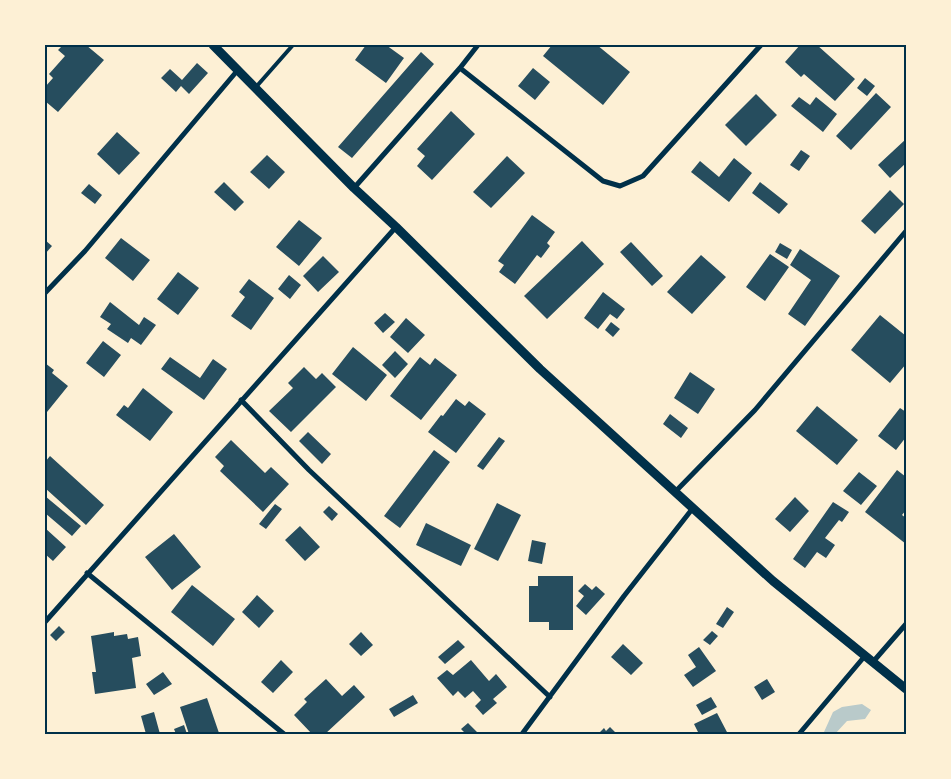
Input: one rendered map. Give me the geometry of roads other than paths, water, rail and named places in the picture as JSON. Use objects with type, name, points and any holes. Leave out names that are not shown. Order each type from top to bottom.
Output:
[{"type":"street","points":[[212,45],[354,188],[540,368],[773,581],[906,689]]},
{"type":"street","points":[[354,188],[478,45]]},
{"type":"street","points":[[460,68],[603,181],[620,186],[642,176],[761,45]]},
{"type":"street","points":[[45,293],[86,251],[237,71]]},
{"type":"street","points":[[45,622],[396,227]]},
{"type":"street","points":[[675,492],[755,410],[906,230]]},
{"type":"street","points":[[241,400],[308,470],[550,697]]},
{"type":"street","points":[[522,734],[624,596],[693,508]]},
{"type":"street","points":[[87,573],[284,734]]},
{"type":"street","points":[[872,663],[906,624]]},
{"type":"street","points":[[799,734],[864,656]]},
{"type":"lane","points":[[255,88],[292,45]]}]
